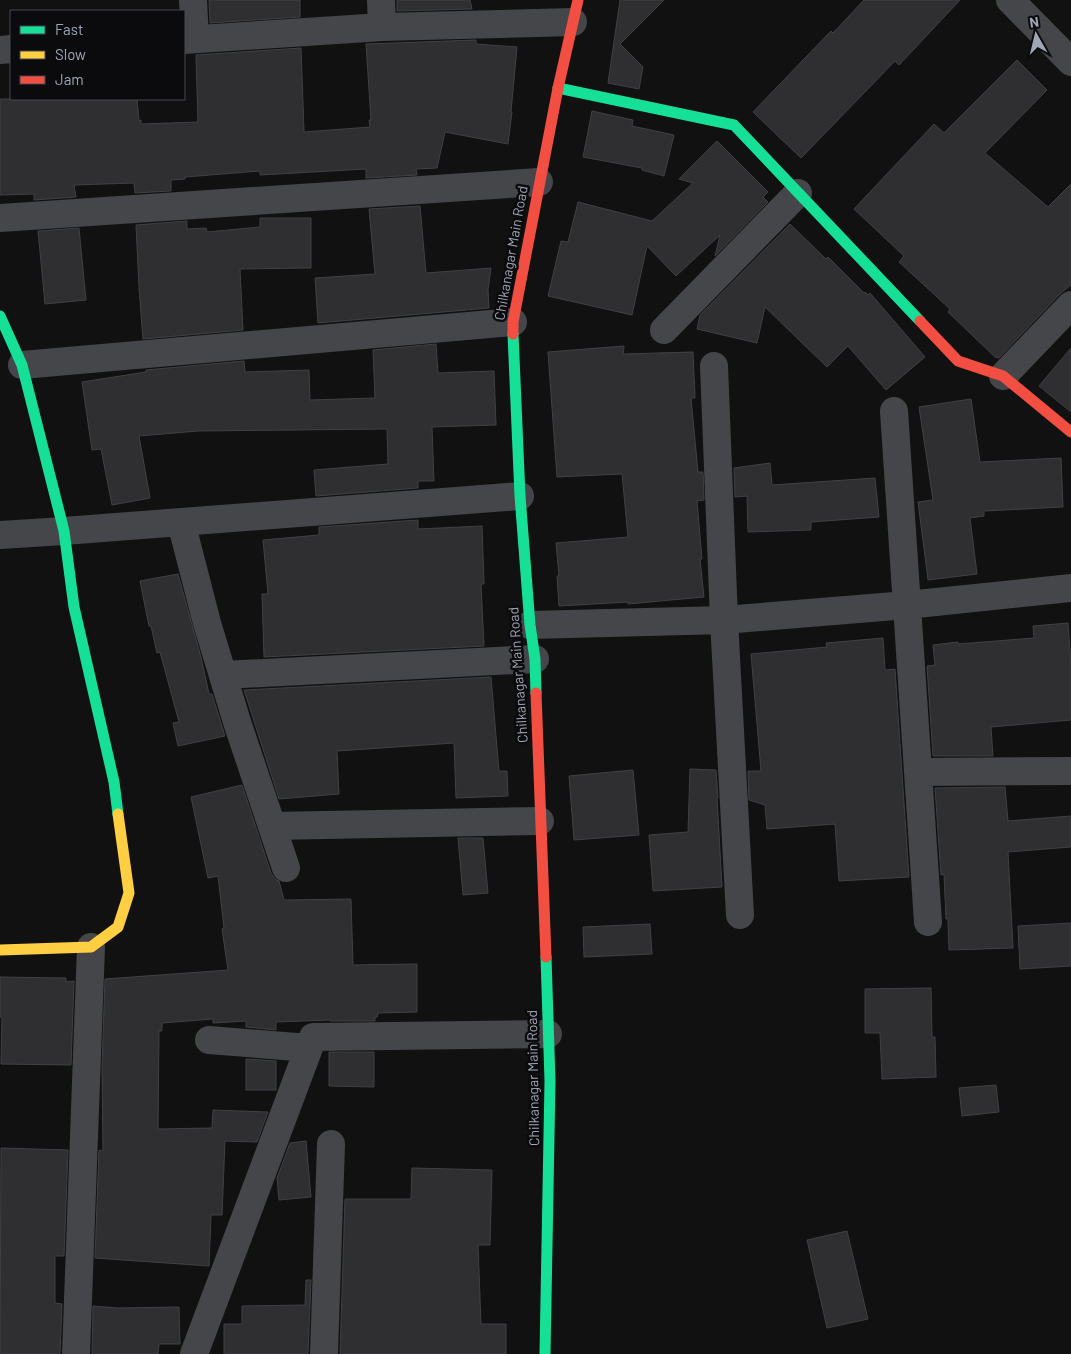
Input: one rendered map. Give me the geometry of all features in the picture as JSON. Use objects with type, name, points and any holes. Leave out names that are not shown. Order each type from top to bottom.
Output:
[{"type":"street","points":[[193,0],[190,40],[576,11]]},
{"type":"street","points":[[381,0],[382,27]]},
{"type":"street","points":[[1010,0],[1071,62]]},
{"type":"street","name":"Chilkanagar Main Road","points":[[545,1354],[550,1081],[535,659],[530,625],[520,496],[513,322],[558,88],[576,11]]},
{"type":"street","points":[[558,88],[734,124],[958,361],[1003,376],[1071,432],[1071,437]]},
{"type":"street","points":[[0,218],[539,182]]},
{"type":"street","points":[[664,330],[798,192]]},
{"type":"street","points":[[1003,376],[1071,305]]},
{"type":"street","points":[[0,316],[22,365],[64,532],[74,607],[114,782],[129,893],[118,927],[91,947],[0,950]]},
{"type":"street","points":[[22,365],[513,322]]},
{"type":"street","points":[[714,366],[724,620],[740,915]]},
{"type":"street","points":[[894,411],[928,922]]},
{"type":"street","points":[[0,535],[64,532],[520,496]]},
{"type":"street","points":[[181,522],[207,622],[237,722],[286,868]]},
{"type":"street","points":[[530,625],[724,620],[907,605],[1071,588]]},
{"type":"street","points":[[223,675],[535,659]]},
{"type":"street","points":[[918,772],[1071,771]]},
{"type":"street","points":[[272,826],[540,821]]},
{"type":"street","points":[[76,1354],[91,947]]},
{"type":"street","points":[[194,1354],[313,1037],[548,1034]]},
{"type":"street","points":[[209,1040],[309,1048]]},
{"type":"street","points":[[324,1354],[331,1144]]},
{"type":"building","points":[[209,0],[300,0],[300,17],[210,23]]},
{"type":"building","points":[[397,0],[470,0],[472,9],[397,11]]},
{"type":"building","points":[[620,0],[664,0],[620,44],[643,67],[639,89],[608,83]]},
{"type":"building","points":[[864,0],[960,0],[899,65],[895,61],[801,158],[753,112],[831,31],[833,33]]},
{"type":"building","points":[[476,40],[476,44],[517,47],[508,144],[445,132],[437,168],[416,169],[417,175],[366,178],[366,169],[260,175],[260,171],[185,177],[185,179],[171,180],[171,191],[135,193],[134,183],[74,185],[76,197],[34,200],[34,194],[0,195],[0,99],[137,100],[141,124],[198,122],[196,55],[301,48],[304,132],[370,127],[366,44]]},
{"type":"building","points":[[1017,60],[1047,90],[985,153],[1048,207],[1071,184],[1071,285],[1060,294],[999,358],[995,357],[948,312],[950,309],[899,262],[904,256],[854,209],[934,124],[944,133]]},
{"type":"building","points":[[592,111],[633,120],[632,126],[674,135],[664,176],[642,170],[642,168],[583,157]]},
{"type":"building","points":[[717,141],[768,192],[763,197],[768,202],[715,256],[720,235],[676,276],[647,246],[632,315],[548,296],[561,241],[568,242],[578,202],[652,221],[693,183],[679,179]]},
{"type":"building","points":[[420,206],[426,273],[491,268],[488,290],[489,308],[318,323],[315,278],[375,274],[369,209]]},
{"type":"building","points":[[260,218],[311,218],[311,268],[240,269],[243,330],[143,339],[136,225],[187,221],[187,229],[206,228],[207,232],[260,227]]},
{"type":"building","points":[[790,224],[826,259],[828,257],[864,293],[868,295],[870,293],[925,357],[886,390],[848,346],[827,367],[765,307],[757,343],[697,329],[700,315]]},
{"type":"building","points":[[79,228],[86,300],[45,304],[38,231]]},
{"type":"building","points":[[436,344],[438,373],[494,371],[496,425],[432,427],[434,481],[418,481],[418,488],[316,496],[314,470],[388,464],[387,429],[198,431],[139,436],[150,498],[112,505],[101,449],[92,450],[82,382],[146,372],[146,370],[244,361],[245,372],[309,370],[310,400],[375,398],[373,350]]},
{"type":"building","points":[[624,346],[623,354],[693,352],[695,398],[691,398],[698,472],[703,472],[704,500],[697,501],[704,597],[628,604],[628,602],[559,606],[556,543],[628,537],[622,474],[557,477],[548,352]]},
{"type":"building","points":[[1071,348],[1071,412],[1039,386]]},
{"type":"building","points":[[971,399],[980,462],[1061,458],[1063,507],[984,511],[984,516],[970,518],[977,574],[928,580],[918,502],[933,500],[919,407]]},
{"type":"building","points":[[770,463],[772,485],[875,478],[879,517],[811,522],[811,530],[748,532],[747,496],[735,497],[734,468]]},
{"type":"building","points":[[418,520],[418,529],[482,526],[484,584],[481,584],[484,646],[264,657],[262,594],[268,594],[263,540],[319,535],[319,527]]},
{"type":"building","points":[[178,574],[201,657],[209,694],[212,694],[225,736],[178,746],[173,723],[179,722],[160,652],[157,653],[151,626],[149,626],[140,581]]},
{"type":"building","points":[[1068,623],[1071,663],[1071,720],[991,727],[993,756],[933,756],[927,666],[935,665],[933,645],[1034,638],[1033,626]]},
{"type":"building","points":[[883,638],[885,670],[895,669],[909,877],[839,881],[835,824],[767,829],[765,805],[749,800],[748,771],[761,771],[751,654],[827,647],[826,643]]},
{"type":"building","points":[[491,677],[499,771],[507,771],[508,796],[456,798],[454,743],[337,751],[339,794],[279,799],[244,690]]},
{"type":"building","points":[[690,769],[716,770],[722,887],[653,891],[649,835],[688,832]]},
{"type":"building","points":[[633,770],[639,835],[574,840],[569,776]]},
{"type":"building","points":[[242,785],[271,873],[279,881],[284,900],[351,899],[353,965],[417,964],[417,1012],[378,1013],[375,1021],[276,1022],[276,1030],[246,1027],[246,1021],[213,1023],[213,1019],[162,1023],[162,1031],[159,1031],[158,1129],[212,1128],[213,1110],[268,1112],[257,1142],[225,1141],[222,1215],[211,1215],[209,1266],[95,1258],[99,1150],[103,1151],[102,1066],[105,979],[228,970],[222,929],[224,928],[218,876],[208,878],[191,797]]},
{"type":"building","points":[[1005,787],[1008,821],[1071,816],[1071,847],[1008,852],[1013,948],[949,950],[948,919],[946,919],[944,874],[941,875],[935,788]]},
{"type":"building","points":[[458,838],[483,838],[488,893],[463,895]]},
{"type":"building","points":[[1071,923],[1071,966],[1020,969],[1018,926]]},
{"type":"building","points":[[650,924],[652,954],[584,957],[583,927]]},
{"type":"building","points":[[0,977],[66,978],[66,982],[74,981],[71,1065],[1,1064],[2,1017],[0,1017]]},
{"type":"building","points":[[931,988],[932,1037],[935,1037],[936,1077],[882,1079],[880,1033],[865,1033],[865,989]]},
{"type":"building","points":[[329,1052],[374,1052],[374,1087],[329,1086]]},
{"type":"building","points":[[246,1059],[276,1061],[276,1090],[246,1090]]},
{"type":"building","points":[[996,1085],[999,1112],[962,1116],[959,1088]]},
{"type":"building","points":[[306,1141],[311,1197],[279,1200],[277,1178],[290,1143]]},
{"type":"building","points":[[1,1148],[68,1150],[64,1256],[55,1256],[55,1303],[62,1304],[60,1354],[0,1354]]},
{"type":"building","points":[[412,1168],[492,1170],[490,1245],[478,1245],[481,1324],[506,1324],[506,1354],[340,1354],[345,1199],[411,1199]]},
{"type":"building","points":[[847,1231],[868,1319],[827,1328],[807,1240]]},
{"type":"building","points":[[306,1280],[311,1280],[308,1354],[224,1354],[224,1324],[242,1324],[242,1306],[305,1305]]},
{"type":"building","points":[[93,1306],[118,1308],[179,1307],[180,1344],[159,1344],[158,1354],[92,1354]]},
{"type":"traffic: fast","points":[[558,88],[734,125],[920,321]]},
{"type":"traffic: fast","points":[[0,316],[22,365],[64,531],[74,607],[114,782],[118,814]]},
{"type":"traffic: fast","points":[[513,334],[520,496],[530,625],[535,659],[536,693]]},
{"type":"traffic: fast","points":[[545,1354],[550,1081],[546,957]]},
{"type":"traffic: slow","points":[[0,950],[91,947],[118,927],[129,893],[118,814]]},
{"type":"traffic: jam","points":[[513,334],[513,322],[558,88],[578,0]]},
{"type":"traffic: jam","points":[[920,321],[958,361],[1003,376],[1071,432]]},
{"type":"traffic: jam","points":[[536,693],[546,957]]}]
